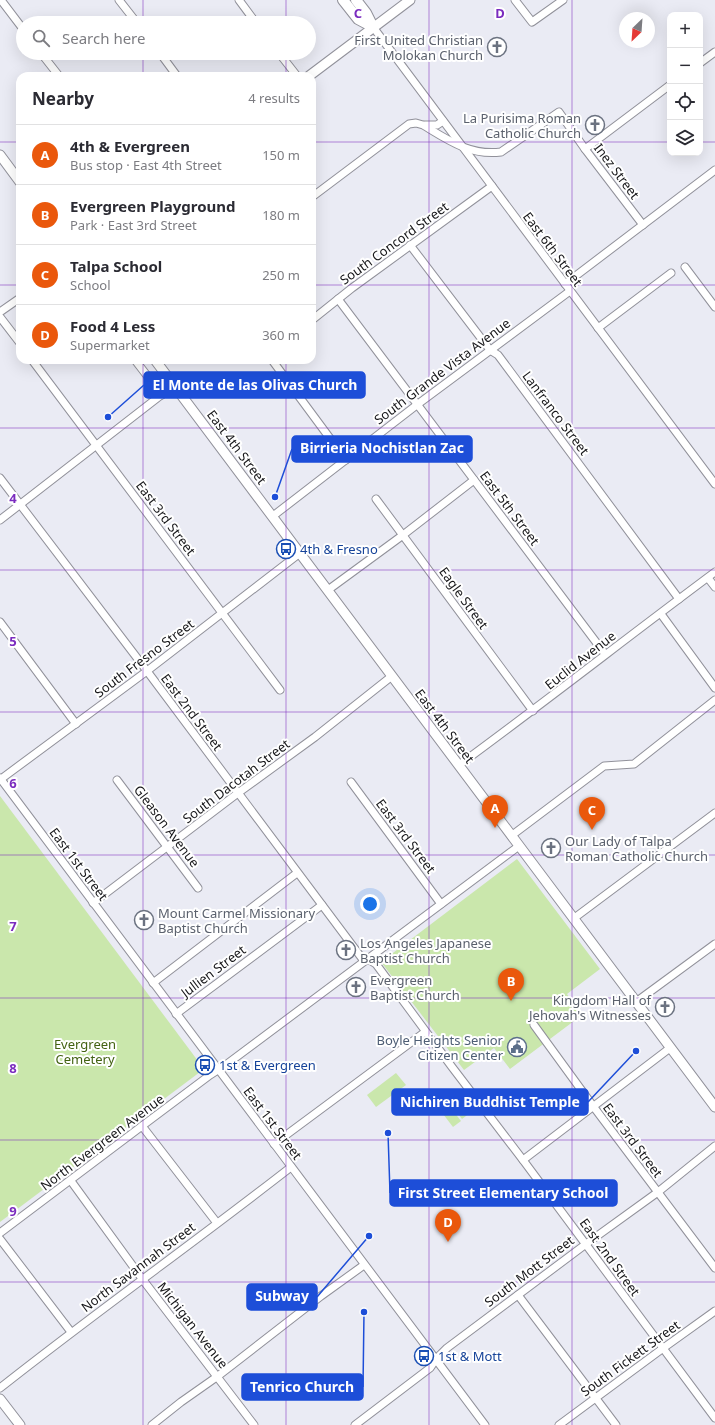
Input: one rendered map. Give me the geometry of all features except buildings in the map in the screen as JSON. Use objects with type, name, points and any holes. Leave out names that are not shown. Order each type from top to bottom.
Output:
[{"type":"highway","points":[[343,0],[358,19],[373,27]]},
{"type":"highway","points":[[356,0],[366,13],[373,27]]},
{"type":"main road","points":[[314,72],[410,0]]},
{"type":"main road","points":[[0,155],[16,177]]},
{"type":"main road","name":"East 4th Street","points":[[158,364],[715,1107]]},
{"type":"main road","points":[[0,1398],[20,1425]]},
{"type":"street","points":[[1,0],[16,20]]},
{"type":"street","points":[[119,0],[132,16]]},
{"type":"street","points":[[239,0],[251,16]]},
{"type":"street","points":[[515,0],[532,22],[563,0]]},
{"type":"street","name":"East 6th Street","points":[[373,27],[715,484]]},
{"type":"street","points":[[703,61],[715,52]]},
{"type":"street","points":[[46,60],[56,72]]},
{"type":"street","points":[[165,60],[174,72]]},
{"type":"street","points":[[284,60],[294,72]]},
{"type":"street","points":[[584,149],[667,87]]},
{"type":"street","name":"Inez Street","points":[[464,148],[474,152],[501,152],[559,112],[584,149],[643,225]]},
{"type":"street","points":[[423,125],[437,125],[444,121]]},
{"type":"street","points":[[316,194],[409,124],[416,123],[423,125],[464,148]]},
{"type":"street","points":[[565,284],[715,170]]},
{"type":"street","name":"South Concord Street","points":[[316,317],[352,288],[492,186]]},
{"type":"street","name":"Lanfranco Street","points":[[410,245],[490,350],[498,355],[679,599]]},
{"type":"street","points":[[685,266],[715,307]]},
{"type":"street","points":[[598,328],[671,273]]},
{"type":"street","name":"South Grande Vista Avenue","points":[[273,516],[418,404],[570,291]]},
{"type":"street","name":"East 5th Street","points":[[338,299],[605,654]]},
{"type":"street","points":[[0,312],[16,301]]},
{"type":"street","points":[[0,317],[16,338]]},
{"type":"street","name":"East 3rd Street","points":[[35,364],[280,690]]},
{"type":"street","points":[[138,364],[162,395]]},
{"type":"street","points":[[275,364],[346,460]]},
{"type":"street","points":[[0,520],[174,385]]},
{"type":"street","name":"East 2nd Street","points":[[0,478],[147,671],[297,873],[366,960],[376,964],[715,1418]]},
{"type":"street","points":[[328,590],[403,535],[474,480]]},
{"type":"street","name":"Eagle Street","points":[[376,499],[533,711]]},
{"type":"street","name":"South Fresno Street","points":[[0,778],[147,671],[300,553]]},
{"type":"street","name":"Euclid Avenue","points":[[459,765],[533,711],[605,654],[715,572]]},
{"type":"street","points":[[708,578],[715,587]]},
{"type":"street","points":[[660,614],[715,688]]},
{"type":"street","points":[[0,622],[76,724]]},
{"type":"street","name":"South Dacotah Street","points":[[93,903],[238,793],[315,737],[392,676]]},
{"type":"street","points":[[511,836],[604,766],[634,764],[715,700]]},
{"type":"street","name":"East 1st Street","points":[[0,778],[485,1425]]},
{"type":"street","name":"Gleason Avenue","points":[[117,780],[198,888]]},
{"type":"street","name":"East 3rd Street","points":[[351,782],[441,904]]},
{"type":"street","points":[[573,918],[715,813]]},
{"type":"street","name":"North Evergreen Avenue","points":[[0,1233],[519,846]]},
{"type":"street","points":[[153,983],[297,873]]},
{"type":"street","name":"Jullien Street","points":[[176,1014],[322,905]]},
{"type":"street","points":[[636,1002],[713,948]]},
{"type":"street","name":"East 3rd Street","points":[[534,1025],[715,1268]]},
{"type":"street","points":[[274,1144],[426,1032]]},
{"type":"street","points":[[523,1160],[670,1048]]},
{"type":"street","points":[[142,1126],[217,1223]]},
{"type":"street","name":"South Mott Street","points":[[355,1425],[366,1422],[430,1368],[436,1359],[447,1348],[658,1192],[715,1146]]},
{"type":"street","name":"North Savannah Street","points":[[0,1388],[71,1332],[143,1280],[291,1167]]},
{"type":"street","name":"Michigan Avenue","points":[[70,1180],[143,1280],[254,1425]]},
{"type":"street","points":[[0,1239],[71,1332]]},
{"type":"street","points":[[152,1425],[364,1265]]},
{"type":"street","points":[[518,1295],[616,1425]]},
{"type":"street","name":"South Fickett Street","points":[[559,1425],[715,1311]]},
{"type":"green space","name":"Evergreen Cemetery","points":[[0,796],[204,1069],[0,1222]]},
{"type":"green space","points":[[517,859],[600,969],[567,994],[582,1015],[510,1069],[494,1048],[464,1070],[381,962]]},
{"type":"green space","points":[[396,1073],[406,1085],[376,1107],[367,1095]]},
{"type":"green space","points":[[460,1100],[470,1113],[462,1119],[452,1106]]},
{"type":"green space","points":[[451,1108],[461,1121],[453,1127],[443,1114]]},
{"type":"place","name":"First United Christian Molokan Church","points":[[497,47]]},
{"type":"place","name":"La Purisima Roman Catholic Church","points":[[595,125]]},
{"type":"place","name":"El Monte de las Olivas Church","points":[[108,417]]},
{"type":"place","name":"Birrieria Nochistlan Zac","points":[[275,497]]},
{"type":"place","name":"4th & Fresno","points":[[286,549]]},
{"type":"place","name":"4th & Evergreen","points":[[495,828]]},
{"type":"place","name":"Talpa School","points":[[592,830]]},
{"type":"place","name":"Our Lady of Talpa Roman Catholic Church","points":[[551,848]]},
{"type":"place","name":"Mount Carmel Missionary Baptist Church","points":[[144,920]]},
{"type":"place","name":"Los Angeles Japanese Baptist Church","points":[[346,950]]},
{"type":"place","name":"Evergreen Baptist Church","points":[[356,987]]},
{"type":"place","name":"Evergreen Playground","points":[[511,1001]]},
{"type":"place","name":"Kingdom Hall of Jehovah's Witnesses","points":[[665,1007]]},
{"type":"place","name":"Boyle Heights Senior Citizen Center","points":[[517,1047]]},
{"type":"place","name":"Nichiren Buddhist Temple","points":[[636,1051]]},
{"type":"place","name":"1st & Evergreen","points":[[205,1065]]},
{"type":"place","name":"First Street Elementary School","points":[[388,1133]]},
{"type":"place","name":"Subway","points":[[369,1236]]},
{"type":"place","name":"Food 4 Less","points":[[448,1242]]},
{"type":"place","name":"Tenrico Church","points":[[364,1312]]},
{"type":"place","name":"1st & Mott","points":[[424,1356]]}]
